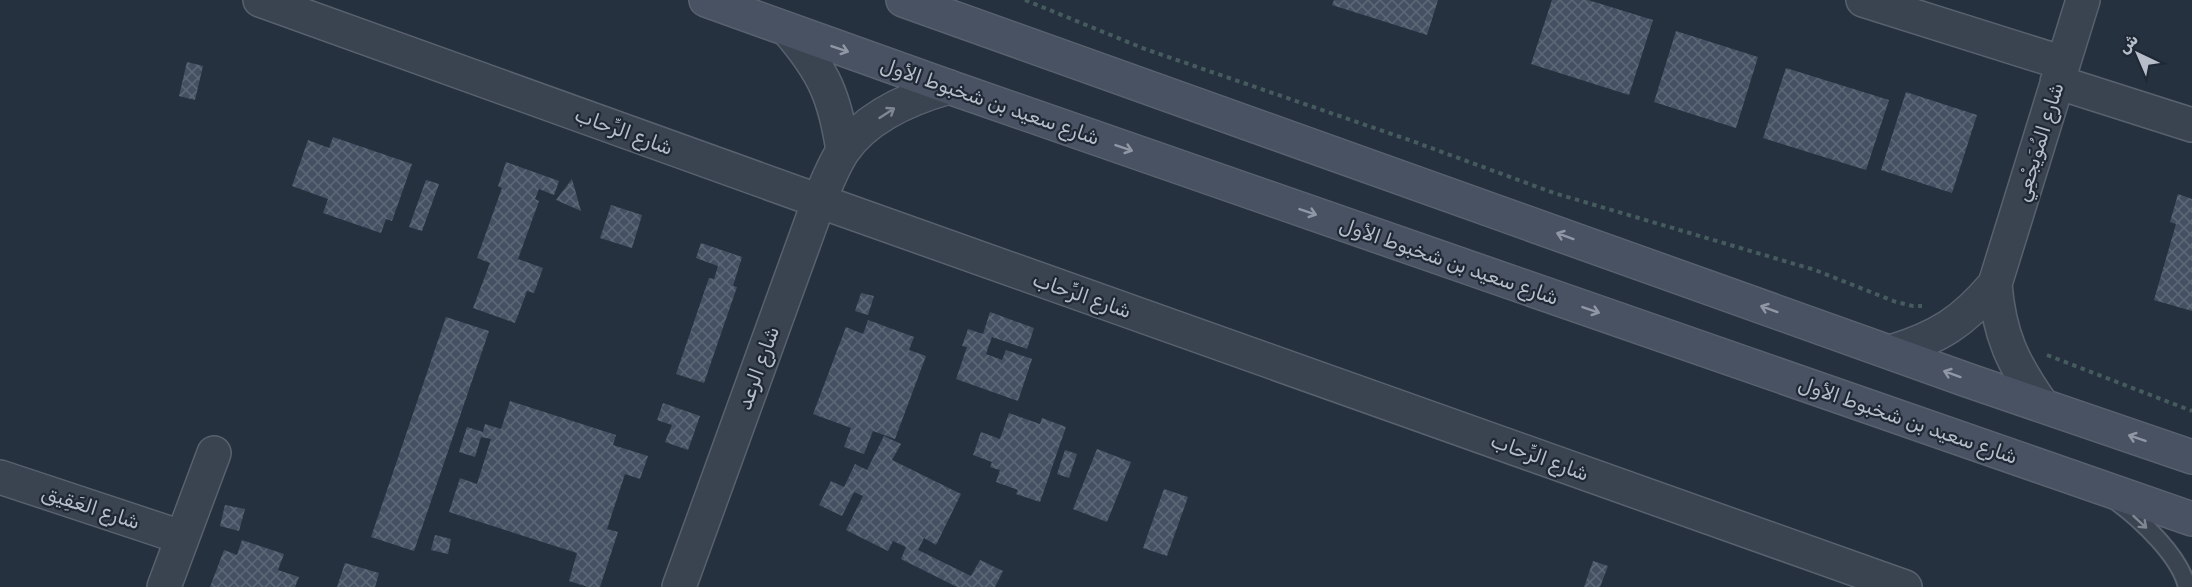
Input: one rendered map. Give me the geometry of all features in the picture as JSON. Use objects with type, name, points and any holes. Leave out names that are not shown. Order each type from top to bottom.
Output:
[{"type":"main road","name":"شارع سعيد بن شخبوط الأول","points":[[706,0],[949,87],[2192,519]]},
{"type":"main road","points":[[903,0],[2192,457]]},
{"type":"street","name":"شارع الرِّحاب","points":[[260,0],[819,201],[1850,578],[1905,587]]},
{"type":"street","points":[[1863,0],[2192,125]]},
{"type":"street","name":"شارع المُوَيجْعِي","points":[[1891,352],[1936,335],[1957,322],[1976,307],[1995,284],[2083,0]]},
{"type":"street","points":[[788,30],[810,56],[827,85],[838,117],[843,151]]},
{"type":"street","name":"شارع الرعد","points":[[679,587],[819,201],[843,151],[865,128],[890,109],[918,96],[949,87]]},
{"type":"street","name":"شارع المُوَيجْعِي","points":[[1995,284],[1998,315],[2005,339],[2028,385],[2042,405]]},
{"type":"street","points":[[164,587],[214,453]]},
{"type":"street","name":"شارع العَقِيق","points":[[0,477],[181,537]]},
{"type":"lane","points":[[2094,485],[2151,532],[2175,561],[2187,587]]},
{"type":"path","points":[[1025,0],[1145,49],[1412,141],[1554,193],[1815,270],[1896,302],[1912,306],[1929,306]]},
{"type":"path","points":[[2044,352],[2055,359],[2192,411]]},
{"type":"building","points":[[1334,0],[1438,0],[1427,35],[1332,5]]},
{"type":"building","points":[[1552,0],[1588,0],[1653,20],[1629,95],[1531,64]]},
{"type":"building","points":[[1676,31],[1758,57],[1736,128],[1654,102]]},
{"type":"building","points":[[187,62],[203,66],[195,100],[179,96]]},
{"type":"building","points":[[1786,68],[1889,100],[1866,170],[1763,138]]},
{"type":"building","points":[[1906,92],[1977,115],[1952,193],[1881,170]]},
{"type":"building","points":[[333,137],[412,164],[392,221],[386,219],[381,233],[323,213],[328,199],[292,186],[308,140],[329,148]]},
{"type":"building","points":[[506,162],[559,181],[554,195],[539,189],[535,199],[539,201],[518,259],[543,268],[534,293],[527,291],[515,323],[473,308],[490,263],[477,258],[502,188],[498,186]]},
{"type":"building","points":[[572,179],[581,211],[556,200]]},
{"type":"building","points":[[426,180],[439,184],[422,231],[409,227]]},
{"type":"building","points":[[2178,194],[2192,199],[2192,311],[2154,300],[2176,224],[2170,222]]},
{"type":"building","points":[[611,205],[642,215],[632,248],[600,238]]},
{"type":"building","points":[[701,243],[742,257],[733,286],[737,287],[704,383],[676,374],[709,278],[714,279],[718,266],[696,258]]},
{"type":"building","points":[[861,293],[874,296],[868,315],[855,311]]},
{"type":"building","points":[[990,312],[1034,328],[1027,349],[992,337],[986,354],[1002,360],[1006,350],[1032,359],[1018,401],[956,379],[967,347],[962,346],[968,329],[983,334]]},
{"type":"building","points":[[446,317],[489,331],[414,551],[371,537]]},
{"type":"building","points":[[868,320],[914,337],[909,350],[926,356],[895,439],[873,431],[864,454],[844,447],[851,428],[813,414],[846,327],[863,334]]},
{"type":"building","points":[[510,401],[616,435],[613,445],[648,456],[640,479],[625,474],[607,529],[618,532],[600,587],[588,587],[569,581],[577,553],[449,512],[460,478],[477,484],[491,439],[481,437],[475,457],[459,452],[467,427],[483,432],[485,424],[501,429]]},
{"type":"building","points":[[663,403],[700,416],[688,450],[665,442],[672,425],[657,420]]},
{"type":"building","points":[[1009,413],[1040,424],[1042,418],[1066,427],[1040,502],[1016,494],[1018,490],[996,482],[1000,470],[990,467],[992,462],[973,455],[981,432],[1000,439]]},
{"type":"building","points":[[884,436],[901,444],[892,460],[961,494],[936,545],[924,538],[918,550],[971,576],[980,560],[1003,571],[995,587],[957,587],[901,559],[906,547],[893,541],[888,551],[846,530],[863,496],[854,492],[842,516],[819,505],[831,481],[844,487],[855,464],[867,470]]},
{"type":"building","points":[[1097,449],[1131,462],[1107,522],[1073,509]]},
{"type":"building","points":[[1065,450],[1077,454],[1069,478],[1057,474]]},
{"type":"building","points":[[1164,489],[1188,497],[1167,556],[1143,548]]},
{"type":"building","points":[[225,505],[245,509],[239,531],[220,526]]},
{"type":"building","points":[[435,535],[451,539],[448,554],[431,550]]},
{"type":"building","points":[[242,540],[284,554],[278,570],[299,577],[295,587],[210,587],[224,550],[237,555]]},
{"type":"building","points":[[1593,561],[1608,566],[1600,587],[1584,587]]},
{"type":"building","points":[[345,563],[379,573],[375,587],[337,587]]}]
